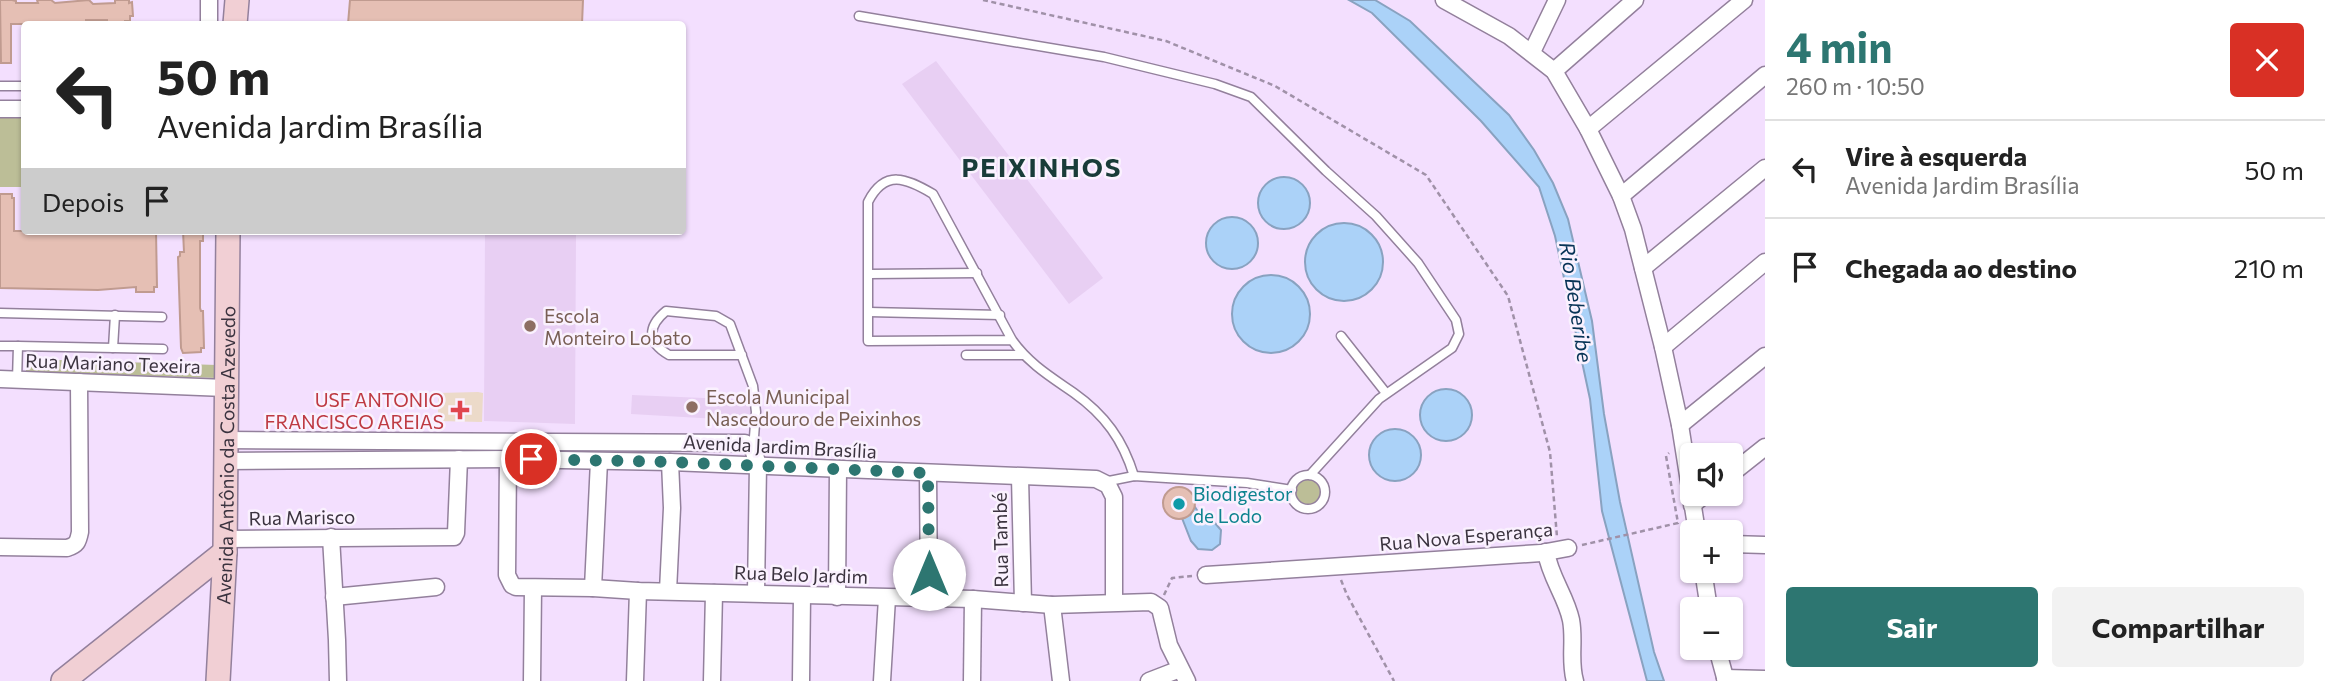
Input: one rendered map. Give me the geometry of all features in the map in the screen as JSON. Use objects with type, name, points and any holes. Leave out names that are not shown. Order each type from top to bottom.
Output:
[{"type":"main road","points":[[235,21],[237,0]]},
{"type":"main road","name":"Avenida Antônio da Costa Azevedo","points":[[218,681],[225,546],[228,235]]},
{"type":"main road","points":[[63,681],[177,590],[225,546]]},
{"type":"main road","points":[[177,590],[209,595],[218,601],[222,609]]},
{"type":"street","points":[[209,0],[209,21]]},
{"type":"street","points":[[1444,0],[1471,7],[1554,71],[1588,129],[1621,196],[1643,268],[1663,347],[1683,443]]},
{"type":"street","points":[[1532,52],[1558,0]]},
{"type":"street","points":[[1554,71],[1635,0]]},
{"type":"street","points":[[1588,129],[1744,0]]},
{"type":"street","points":[[1621,196],[1765,75]]},
{"type":"street","points":[[0,109],[21,109]]},
{"type":"street","points":[[1643,268],[1765,167]]},
{"type":"street","points":[[1663,347],[1765,262]]},
{"type":"street","points":[[1681,433],[1765,356]]},
{"type":"street","name":"Rua Mariano Texeira","points":[[0,379],[225,388]]},
{"type":"street","points":[[0,547],[67,548],[76,545],[80,532],[79,382]]},
{"type":"street","name":"Avenida Jardim Brasília","points":[[225,450],[681,442],[745,443],[753,449]]},
{"type":"street","points":[[1743,464],[1765,447]]},
{"type":"street","points":[[753,449],[758,465],[756,593]]},
{"type":"street","name":"Avenida Jardim Brasília","points":[[225,450],[459,459],[758,465],[1096,479],[1103,482]]},
{"type":"street","name":"Rua Marisco","points":[[225,546],[331,537],[454,537],[459,459]]},
{"type":"street","name":"Rua Belo Jardim","points":[[508,459],[507,575],[512,586],[516,587],[973,599],[1052,605],[1151,602],[1160,609]]},
{"type":"street","points":[[593,587],[598,461]]},
{"type":"street","points":[[668,592],[672,508],[670,462]]},
{"type":"street","points":[[837,597],[838,469]]},
{"type":"street","points":[[928,473],[929,599]]},
{"type":"street","name":"Rua També","points":[[1020,477],[1023,603]]},
{"type":"street","points":[[1103,482],[1112,490],[1114,497],[1114,602]]},
{"type":"street","points":[[331,537],[338,681]]},
{"type":"street","points":[[1743,544],[1765,545]]},
{"type":"street","name":"Rua Nova Esperança","points":[[1206,575],[1546,552],[1568,548]]},
{"type":"street","points":[[1546,552],[1550,569],[1571,620],[1571,660],[1576,681]]},
{"type":"street","points":[[334,597],[436,587]]},
{"type":"street","points":[[532,681],[533,588]]},
{"type":"street","points":[[635,681],[638,591]]},
{"type":"street","points":[[712,681],[714,593]]},
{"type":"street","points":[[801,681],[803,596]]},
{"type":"street","points":[[882,681],[887,598]]},
{"type":"street","points":[[972,681],[973,599]]},
{"type":"street","points":[[1052,605],[1061,681]]},
{"type":"street","points":[[1149,681],[1184,675],[1169,645],[1160,609]]},
{"type":"street","points":[[1720,660],[1726,680],[1765,679]]},
{"type":"lane","points":[[859,16],[1104,57],[1215,84],[1251,97],[1326,172],[1376,216],[1418,263],[1456,320],[1460,334],[1452,348],[1386,393],[1310,475],[1296,481],[1292,495],[1297,504],[1306,508],[1316,506],[1323,499],[1325,489],[1320,480],[1310,475]]},
{"type":"lane","points":[[0,86],[21,86]]},
{"type":"lane","points":[[1013,340],[868,341],[868,202],[875,188],[885,181],[898,179],[914,183],[933,194],[1023,355],[1047,376],[1076,394],[1106,421],[1126,452],[1134,476]]},
{"type":"lane","points":[[869,274],[977,273]]},
{"type":"lane","points":[[742,355],[669,355],[659,349],[651,333],[655,321],[666,311],[716,316],[730,324],[742,355],[753,386],[756,412],[753,449]]},
{"type":"lane","points":[[869,312],[1000,315]]},
{"type":"lane","points":[[0,313],[162,317]]},
{"type":"lane","points":[[113,348],[115,316]]},
{"type":"lane","points":[[1341,336],[1386,393]]},
{"type":"lane","points":[[0,346],[163,349]]},
{"type":"lane","points":[[17,380],[18,346]]},
{"type":"lane","points":[[966,355],[1023,355]]},
{"type":"lane","points":[[1103,482],[1134,476],[1247,483],[1292,490]]},
{"type":"path","name":"Rua Nova Esperança","points":[[1568,548],[1678,523],[1666,456],[1681,433]]},
{"type":"path","points":[[1335,567],[1347,596],[1394,681]]},
{"type":"path","points":[[1160,609],[1172,578],[1206,575]]},
{"type":"shaded area","points":[[936,61],[1103,278],[1069,304],[902,84]]},
{"type":"shaded area","name":"Escola Monteiro Lobato","points":[[485,235],[576,235],[575,424],[484,421]]},
{"type":"shaded area","name":"USF ANTONIO FRANCISCO AREIAS","points":[[438,393],[483,393],[482,422],[438,421]]},
{"type":"shaded area","name":"Escola Municipal Nascedouro de Peixinhos","points":[[632,395],[752,400],[753,421],[631,414]]},
{"type":"green space","points":[[0,117],[21,118],[21,187],[0,187]]},
{"type":"green space","points":[[26,359],[217,365],[217,378],[26,372]]},
{"type":"green space","points":[[1308,478],[1314,479],[1322,487],[1322,499],[1314,507],[1308,508],[1302,507],[1294,499],[1293,493],[1294,487],[1302,479]]},
{"type":"water","name":"Rio Beberibe","points":[[1349,0],[1375,0],[1410,21],[1509,115],[1553,183],[1568,219],[1592,321],[1604,414],[1620,502],[1654,652],[1664,681],[1647,681],[1602,511],[1590,399],[1555,236],[1539,187],[1481,121],[1372,13]]},
{"type":"water","points":[[1284,177],[1294,179],[1302,185],[1308,193],[1308,213],[1302,221],[1294,227],[1284,229],[1274,227],[1266,221],[1260,213],[1258,203],[1260,193],[1266,185],[1274,179]]},
{"type":"water","points":[[1232,217],[1242,219],[1250,225],[1256,233],[1256,253],[1250,261],[1242,267],[1232,269],[1222,267],[1214,261],[1208,253],[1206,243],[1208,233],[1214,225],[1222,219]]},
{"type":"water","points":[[1336,223],[1352,223],[1366,229],[1377,240],[1383,254],[1383,270],[1377,284],[1366,295],[1352,301],[1336,301],[1322,295],[1311,284],[1305,270],[1305,254],[1311,240],[1322,229]]},
{"type":"water","points":[[1263,275],[1279,275],[1293,281],[1304,292],[1310,306],[1310,322],[1304,336],[1293,347],[1279,353],[1263,353],[1249,347],[1238,336],[1232,322],[1232,306],[1238,292],[1249,281]]},
{"type":"water","points":[[1446,389],[1456,391],[1464,397],[1470,405],[1470,425],[1464,433],[1456,439],[1446,441],[1436,439],[1428,433],[1422,425],[1420,415],[1422,405],[1428,397],[1436,391]]},
{"type":"water","points":[[1395,429],[1405,431],[1413,437],[1419,445],[1419,465],[1413,473],[1405,479],[1395,481],[1385,479],[1377,473],[1371,465],[1369,455],[1371,445],[1377,437],[1385,431]]},
{"type":"water","name":"Biodigestor de Lodo","points":[[1195,507],[1203,520],[1214,522],[1221,530],[1220,544],[1212,550],[1198,549],[1191,541],[1182,518],[1190,515]]},
{"type":"building","points":[[0,0],[12,0],[16,3],[38,3],[37,0],[51,0],[55,3],[89,0],[93,4],[115,3],[115,0],[132,2],[133,16],[130,16],[130,21],[21,21],[21,24],[11,24],[11,63],[1,63]]},
{"type":"building","points":[[350,0],[583,0],[582,21],[348,21]]},
{"type":"building","points":[[0,194],[12,194],[14,231],[21,231],[21,235],[156,235],[157,287],[154,287],[154,292],[136,292],[136,287],[98,290],[0,288]]},
{"type":"building","points":[[183,235],[203,235],[203,241],[200,241],[200,308],[203,311],[204,348],[201,348],[201,352],[183,353],[181,348],[178,257],[180,252],[184,252]]},
{"type":"building","name":"Biodigestor de Lodo","points":[[1179,487],[1190,492],[1195,503],[1190,514],[1179,519],[1168,514],[1163,503],[1168,492]]},
{"type":"place","name":"Escola Monteiro Lobato","points":[[530,326]]},
{"type":"place","name":"Escola Municipal Nascedouro de Peixinhos","points":[[692,407]]},
{"type":"place","name":"USF ANTONIO FRANCISCO AREIAS","points":[[460,410]]},
{"type":"place","name":"Biodigestor de Lodo","points":[[1179,504]]},
{"type":"district","name":"PEIXINHOS","points":[[1042,166]]},
{"type":"route","points":[[531,459],[928,473],[929,574]]}]
